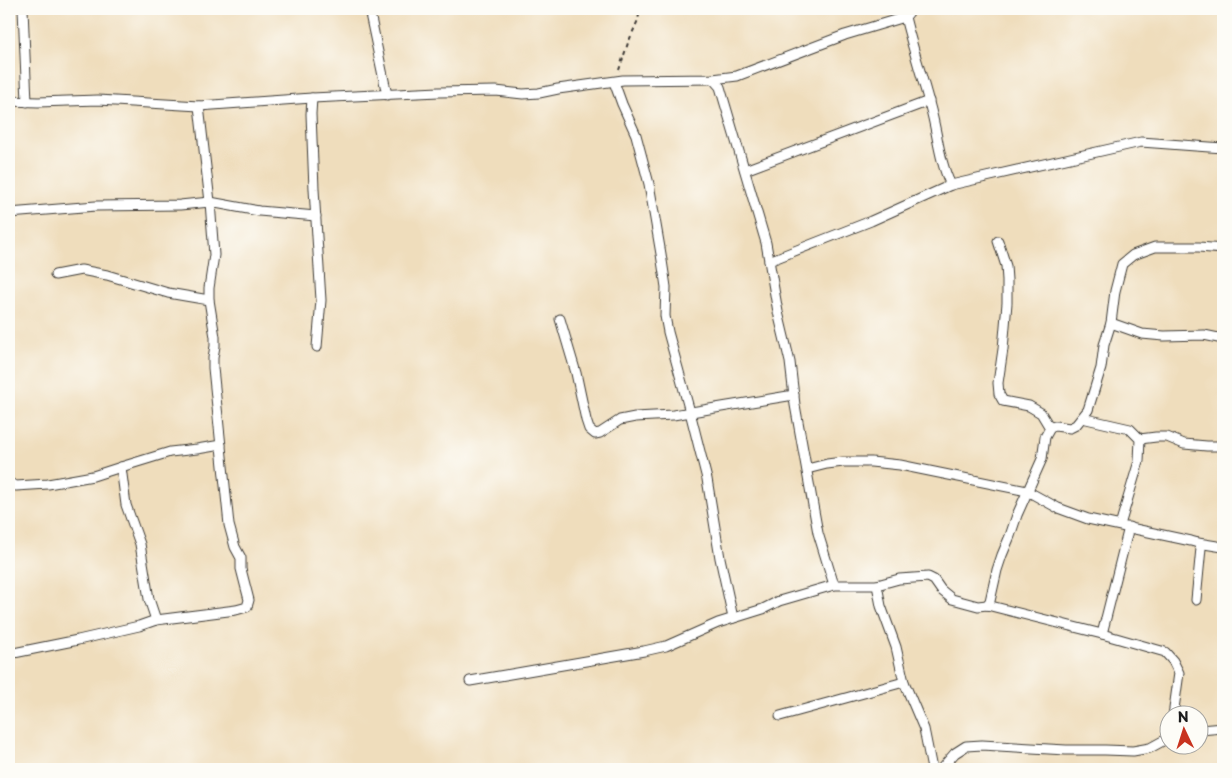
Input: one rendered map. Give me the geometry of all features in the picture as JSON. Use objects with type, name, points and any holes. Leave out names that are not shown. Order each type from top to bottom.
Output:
[{"type":"street","points":[[23,9],[27,102]]},
{"type":"street","points":[[369,9],[387,95]]},
{"type":"street","points":[[9,101],[98,100],[199,106],[387,95],[496,91],[524,94],[623,80],[713,79],[737,76],[845,35],[905,17],[912,9]]},
{"type":"street","points":[[905,17],[929,101],[941,159],[951,185]]},
{"type":"street","points":[[713,79],[720,87],[766,243],[778,312],[790,362],[818,533],[834,585]]},
{"type":"street","points":[[614,82],[636,136],[649,184],[666,287],[666,324],[707,479],[720,558],[734,618]]},
{"type":"street","points":[[312,98],[311,114],[321,300],[317,347]]},
{"type":"street","points":[[745,170],[929,101]]},
{"type":"street","points":[[9,654],[139,626],[156,620],[247,607],[249,600],[241,569],[241,558],[235,547],[229,525],[213,368],[215,337],[209,288],[214,255],[199,106]]},
{"type":"street","points":[[769,261],[871,221],[951,185],[1141,142],[1223,148]]},
{"type":"street","points":[[9,213],[96,206],[180,205],[210,202],[259,211],[316,216]]},
{"type":"street","points":[[998,241],[1006,266],[1007,303],[998,383],[999,394],[1004,401],[1029,406],[1041,413],[1050,428]]},
{"type":"street","points":[[987,605],[990,601],[1002,555],[1027,491],[1042,459],[1045,437],[1050,428],[1054,426],[1070,428],[1076,425],[1088,410],[1101,368],[1104,345],[1112,323],[1122,264],[1133,254],[1155,247],[1223,249]]},
{"type":"street","points":[[56,275],[81,270],[107,275],[168,294],[209,300]]},
{"type":"street","points":[[560,319],[576,373],[586,420],[590,429],[596,434],[620,420],[673,415],[794,395]]},
{"type":"street","points":[[1112,323],[1142,334],[1204,336],[1223,340]]},
{"type":"street","points":[[1082,418],[1130,429],[1140,439],[1139,461],[1102,634]]},
{"type":"street","points":[[1140,439],[1167,437],[1184,444],[1223,446]]},
{"type":"street","points":[[9,483],[16,486],[48,484],[94,476],[170,452],[197,450],[221,445]]},
{"type":"street","points":[[807,468],[843,462],[900,465],[1027,491],[1058,508],[1088,519],[1223,547]]},
{"type":"street","points":[[121,467],[126,505],[140,544],[149,599],[156,620]]},
{"type":"street","points":[[1196,600],[1201,548],[1198,543]]},
{"type":"street","points":[[470,681],[644,652],[666,646],[718,623],[763,609],[779,601],[834,585],[877,585],[899,579],[928,577],[934,580],[941,590],[952,599],[978,606],[987,605],[1165,652],[1173,661],[1179,673],[1174,706]]},
{"type":"street","points":[[877,585],[881,606],[896,646],[904,682],[924,730],[932,769]]},
{"type":"street","points":[[780,716],[904,682]]},
{"type":"street","points":[[1210,729],[1223,728]]},
{"type":"street","points":[[941,769],[955,753],[966,746],[1133,751],[1150,748],[1160,742]]},
{"type":"path","points":[[614,82],[638,20],[640,9]]}]
